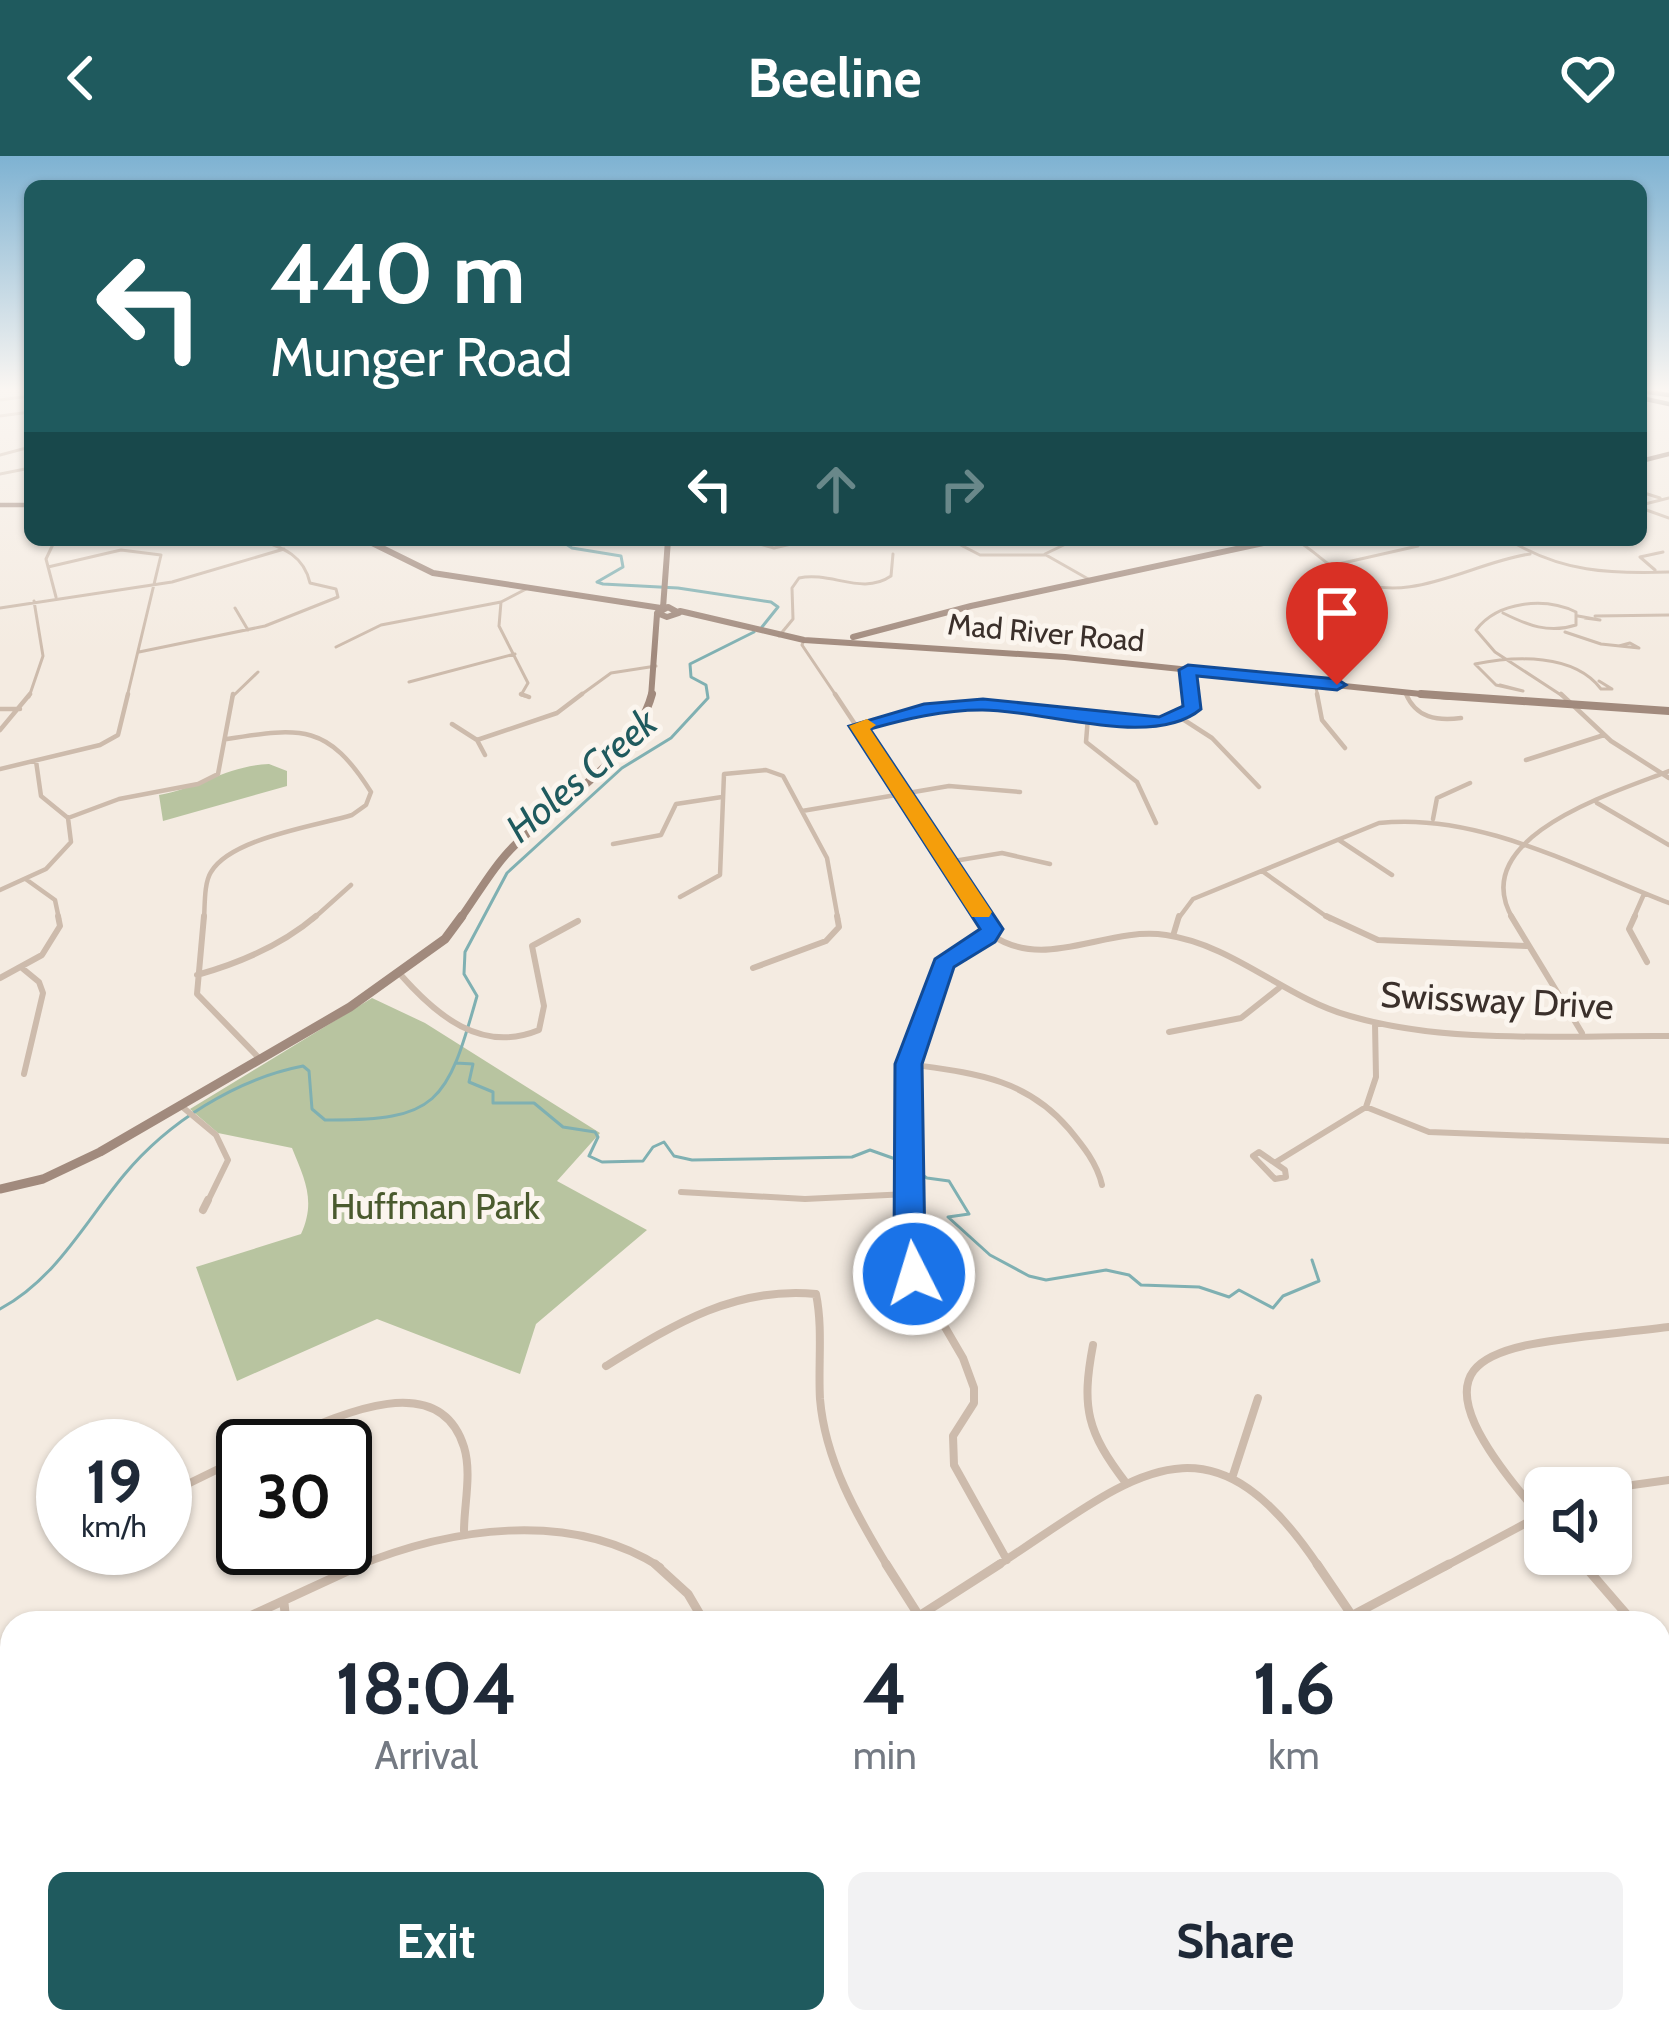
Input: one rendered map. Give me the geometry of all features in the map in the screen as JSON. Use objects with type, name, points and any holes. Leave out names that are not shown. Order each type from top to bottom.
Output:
[{"type":"street","points":[[51,546],[48,567],[56,597]]},
{"type":"street","points":[[139,652],[248,630],[303,613],[339,595],[336,589],[310,582],[307,565],[277,546]]},
{"type":"street","points":[[378,546],[433,573],[659,611]]},
{"type":"street","points":[[0,1189],[61,1172],[180,1106],[400,974],[455,930],[518,840],[640,726],[650,710],[668,546]]},
{"type":"street","points":[[962,546],[977,554],[1045,554],[1062,546]]},
{"type":"street","points":[[836,641],[1249,546]]},
{"type":"street","points":[[1304,546],[1360,583],[1399,588],[1467,574],[1492,560],[1530,554]]},
{"type":"street","points":[[1331,566],[1418,546]]},
{"type":"street","points":[[1518,546],[1589,574],[1669,572]]},
{"type":"street","points":[[0,608],[154,585],[285,549]]},
{"type":"street","points":[[0,769],[115,738],[161,555],[153,550],[48,567]]},
{"type":"street","points":[[1658,572],[1640,559],[1663,552]]},
{"type":"street","points":[[779,636],[794,613],[795,580],[822,572],[876,586],[892,574],[892,554]]},
{"type":"street","points":[[973,561],[977,554]]},
{"type":"street","points":[[1045,554],[1090,580]]},
{"type":"street","points":[[336,647],[381,625],[501,602],[531,586]]},
{"type":"street","points":[[660,627],[674,613],[665,592]]},
{"type":"street","points":[[1667,774],[1604,735],[1562,690],[1508,661],[1476,627],[1480,621],[1541,600],[1567,605],[1578,616],[1600,621],[1594,616],[1669,615]]},
{"type":"street","points":[[0,730],[38,686],[44,653],[34,601]]},
{"type":"street","points":[[501,602],[499,626],[528,686],[520,693],[530,697]]},
{"type":"street","points":[[235,608],[248,630]]},
{"type":"street","name":"Mad River Road","points":[[659,611],[804,640],[1669,711]]},
{"type":"street","points":[[1503,613],[1534,627],[1618,646]]},
{"type":"street","points":[[1658,615],[1669,625]]},
{"type":"street","points":[[1562,630],[1574,627],[1578,616]]},
{"type":"street","points":[[804,640],[804,648],[990,926],[990,934],[943,964],[908,1064],[908,1194],[914,1274],[968,1371],[976,1395],[971,1411],[953,1433],[954,1466],[1007,1560]]},
{"type":"street","points":[[409,682],[515,654]]},
{"type":"street","points":[[1500,686],[1474,666],[1508,661],[1553,664],[1598,681]]},
{"type":"street","points":[[477,740],[557,713],[611,673],[656,667]]},
{"type":"street","points":[[858,726],[924,709],[983,704],[1143,724],[1181,718],[1193,705],[1188,670]]},
{"type":"street","points":[[68,818],[119,799],[205,782],[223,767],[232,695],[258,672]]},
{"type":"street","points":[[1315,682],[1322,720],[1345,748]]},
{"type":"street","points":[[1405,692],[1407,702],[1420,714],[1444,720],[1461,718]]},
{"type":"street","points":[[0,710],[21,709]]},
{"type":"street","points":[[1088,717],[1085,738],[1090,747],[1137,782],[1156,823]]},
{"type":"street","points":[[1181,718],[1212,738],[1259,787]]},
{"type":"street","points":[[452,724],[477,740],[485,755]]},
{"type":"street","points":[[226,739],[288,731],[325,736],[344,751],[371,796],[352,815],[235,851],[213,866],[206,880],[197,975],[200,998],[260,1059]]},
{"type":"street","points":[[1526,760],[1604,735]]},
{"type":"street","points":[[0,890],[27,880],[67,849],[73,833],[68,818],[41,796],[36,761]]},
{"type":"street","points":[[680,897],[720,875],[724,774],[776,772],[830,866],[838,931],[826,941],[753,968]]},
{"type":"street","points":[[1582,1033],[1506,907],[1503,870],[1538,829],[1667,774]]},
{"type":"street","points":[[1433,819],[1437,798],[1470,783]]},
{"type":"street","points":[[802,811],[961,785],[1021,792]]},
{"type":"street","points":[[614,844],[661,835],[670,810],[680,802],[722,797]]},
{"type":"street","points":[[1597,803],[1669,845]]},
{"type":"street","points":[[1173,937],[1188,902],[1387,820],[1433,819],[1669,902]]},
{"type":"street","points":[[1339,840],[1392,874]]},
{"type":"street","points":[[948,862],[1002,853],[1050,864]]},
{"type":"street","points":[[1262,871],[1335,922],[1378,940],[1529,946]]},
{"type":"street","points":[[0,978],[42,955],[60,926],[56,900],[27,880]]},
{"type":"street","points":[[197,975],[232,965],[305,927],[350,885]]},
{"type":"street","points":[[1644,893],[1629,923],[1647,962]]},
{"type":"street","points":[[400,974],[436,1013],[512,1040],[539,1030],[545,991],[532,964],[532,946],[578,921]]},
{"type":"street","name":"Swissway Drive","points":[[990,934],[1013,950],[1043,956],[1110,936],[1173,937],[1222,953],[1324,1008],[1375,1022],[1427,1029],[1669,1036]]},
{"type":"street","points":[[22,968],[44,993],[24,1074]]},
{"type":"street","points":[[1169,1032],[1241,1018],[1280,987]]},
{"type":"street","points":[[1276,1162],[1366,1107],[1376,1077],[1375,1022]]},
{"type":"street","points":[[908,1064],[991,1075],[1034,1091],[1094,1162],[1102,1185]]},
{"type":"street","points":[[180,1106],[216,1136],[227,1160],[203,1210]]},
{"type":"street","points":[[1366,1107],[1429,1132],[1669,1141]]},
{"type":"street","points":[[1263,1152],[1276,1162],[1287,1174],[1282,1179],[1271,1177],[1253,1156],[1263,1152]]},
{"type":"street","points":[[681,1192],[805,1198],[908,1194]]},
{"type":"street","points":[[606,1366],[724,1301],[750,1295],[816,1294],[820,1303],[816,1328],[819,1398],[831,1452],[861,1521],[916,1611]]},
{"type":"street","points":[[1524,1495],[1486,1452],[1470,1424],[1466,1387],[1477,1363],[1490,1352],[1511,1347],[1669,1327]]},
{"type":"street","points":[[1093,1346],[1083,1414],[1099,1448],[1126,1483]]},
{"type":"street","points":[[1233,1475],[1258,1399]]},
{"type":"street","points":[[340,1419],[377,1405],[408,1401],[430,1406],[454,1426],[464,1449],[464,1531]]},
{"type":"street","points":[[927,1611],[1126,1483],[1180,1462],[1233,1475],[1282,1516],[1349,1611]]},
{"type":"street","points":[[1632,1485],[1669,1480]]},
{"type":"street","points":[[1370,1611],[1524,1527]]},
{"type":"street","points":[[263,1611],[397,1552],[464,1531],[545,1528],[637,1552],[673,1574],[697,1611]]},
{"type":"street","points":[[1592,1575],[1624,1611]]},
{"type":"street","points":[[284,1602],[285,1611]]},
{"type":"green space","points":[[269,764],[287,771],[287,786],[163,821],[159,795],[241,768]]},
{"type":"green space","name":"Huffman Park","points":[[372,998],[425,1023],[600,1133],[557,1181],[647,1230],[536,1324],[520,1374],[377,1319],[237,1381],[196,1267],[301,1234],[308,1211],[307,1191],[292,1148],[218,1133],[190,1109]]},
{"type":"waterway","name":"Holes Creek","points":[[569,546],[621,556],[623,567],[597,582],[603,584],[678,588],[771,602],[778,607],[762,627]]},
{"type":"waterway","name":"Holes Creek","points":[[0,1309],[54,1266],[124,1175],[161,1137],[229,1092],[303,1066],[309,1071],[312,1109],[325,1120],[392,1116],[432,1098],[456,1061],[477,996],[464,974],[465,952],[507,873],[622,768],[671,738],[708,698],[706,685],[691,677],[690,664],[754,632]]},
{"type":"waterway","points":[[456,1063],[473,1064],[469,1082],[493,1092],[493,1103],[534,1103],[563,1127],[595,1132],[598,1137],[589,1156],[602,1162],[643,1161],[653,1147],[664,1142],[674,1156],[692,1160],[852,1157],[870,1150],[901,1161]]},
{"type":"waterway","points":[[913,1169],[927,1178],[949,1181],[969,1214],[948,1217],[990,1255],[1046,1280],[1106,1270],[1129,1275],[1141,1285],[1199,1287],[1229,1297],[1239,1290],[1273,1308],[1283,1296],[1319,1281],[1312,1260]]},
{"type":"slow traffic","points":[[867,725],[858,726],[981,912]]},
{"type":"route","points":[[914,1274],[909,1252],[908,1064],[943,964],[954,953],[987,937],[992,929],[858,726],[924,709],[983,704],[1161,723],[1181,718],[1192,709],[1188,670],[1337,685]]}]
